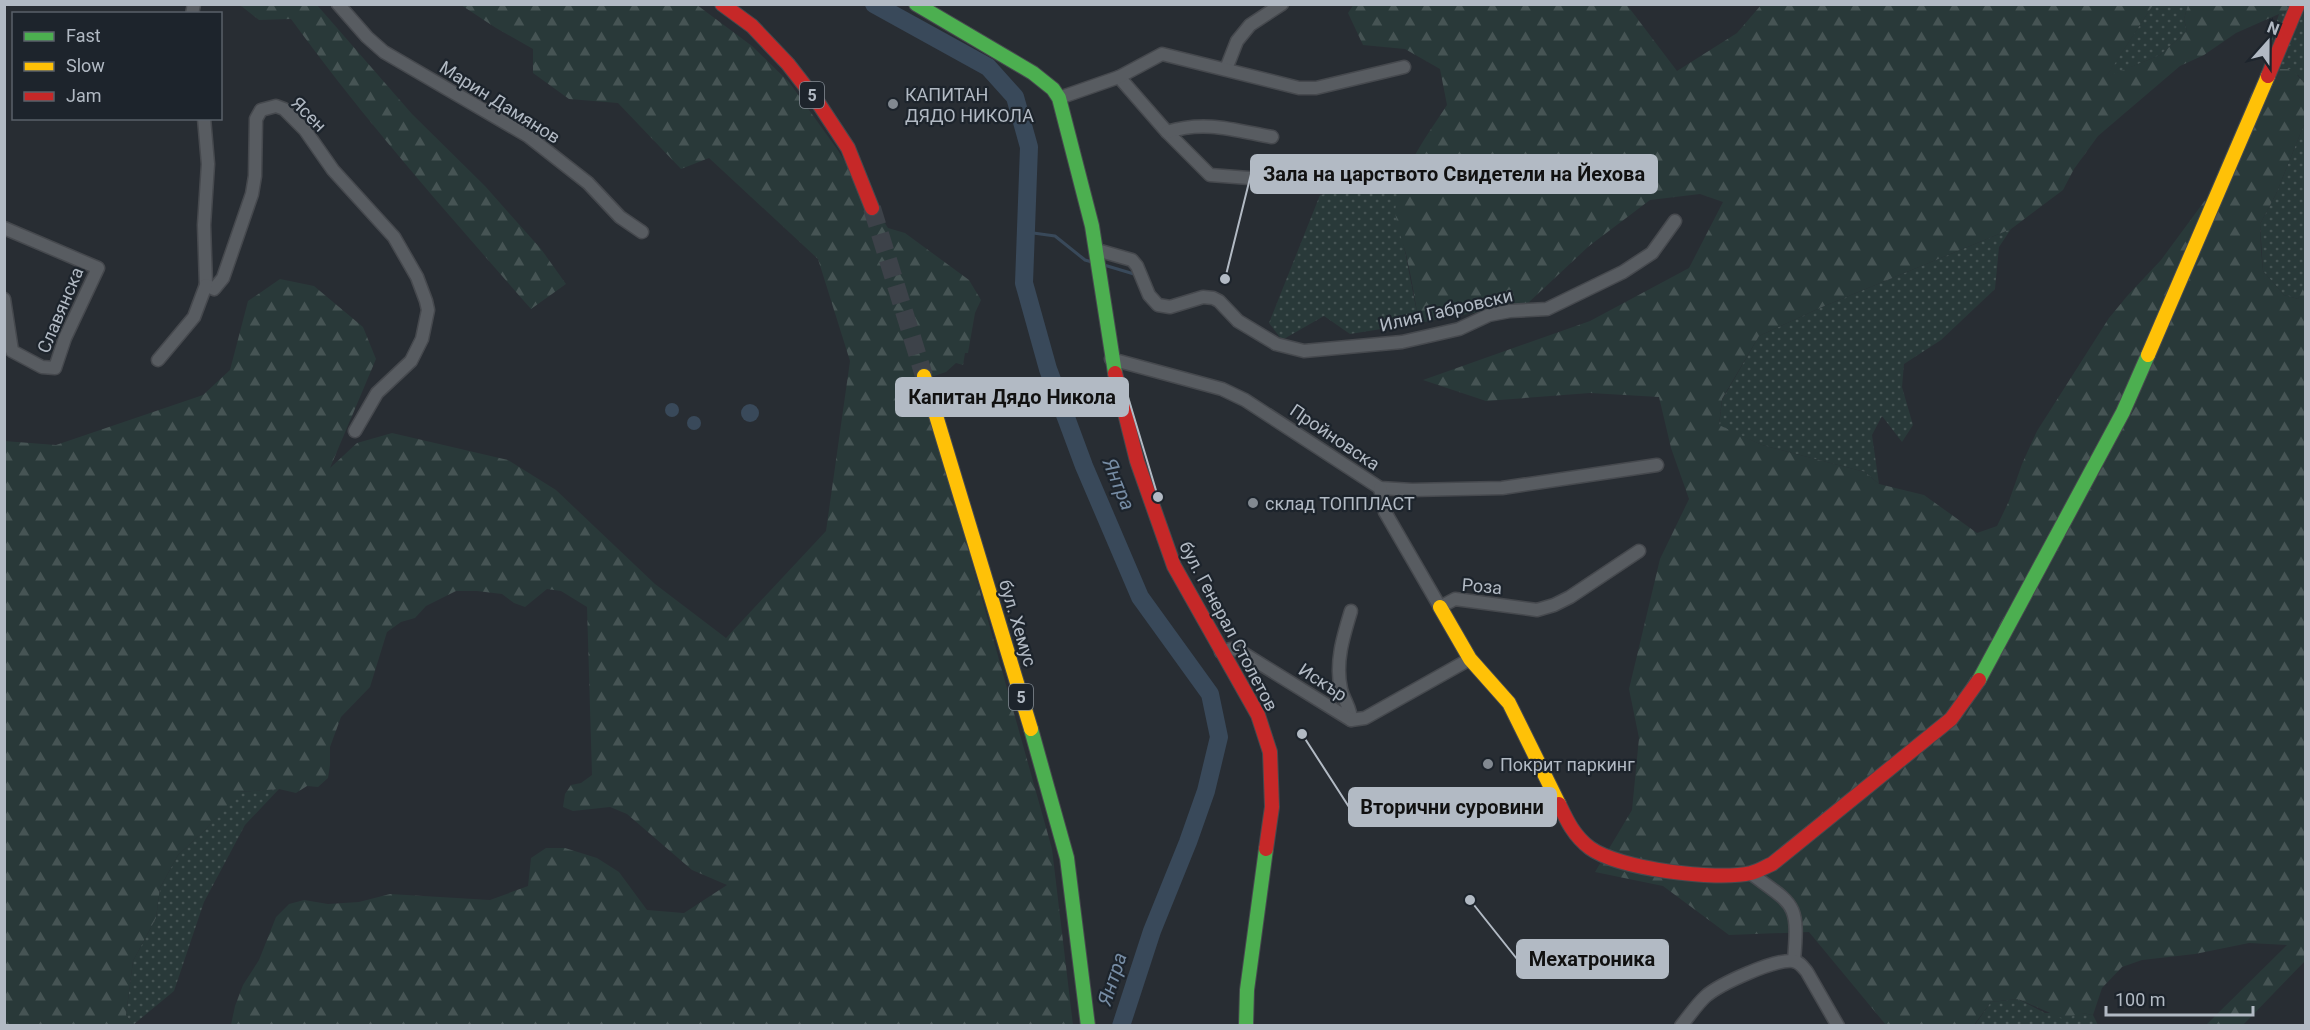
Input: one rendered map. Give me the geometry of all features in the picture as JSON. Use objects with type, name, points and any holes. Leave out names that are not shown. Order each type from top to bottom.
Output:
[{"type":"street","name":"Марин Дамянов","points":[[338,4],[367,37],[384,52],[528,136],[588,183],[620,217],[642,232]]},
{"type":"street","name":"5","points":[[722,4],[752,26],[788,64],[819,104],[848,148],[872,208]]},
{"type":"street","points":[[916,4],[1033,73],[1053,89],[1059,98],[1078,165],[1098,259]]},
{"type":"street","points":[[1226,69],[1237,41],[1250,25],[1282,4]]},
{"type":"street","points":[[1440,607],[1470,659],[1509,703],[1574,833],[1582,843],[1595,853],[1614,861],[1672,870],[1729,874],[1750,873],[1772,864],[1951,719],[1969,696],[2123,412],[2250,121],[2298,4]]},
{"type":"street","points":[[1059,98],[1119,77],[1162,54],[1299,88],[1316,88],[1404,67]]},
{"type":"street","points":[[1119,77],[1167,132],[1210,175],[1290,181]]},
{"type":"street","name":"Ясен","points":[[206,285],[214,289],[224,278],[249,202],[255,176],[256,119],[261,110],[269,106],[284,109],[305,130],[333,170],[394,237],[417,277],[428,310],[422,339],[411,361],[377,393],[355,431]]},
{"type":"street","points":[[158,360],[194,317],[206,285],[204,225],[208,164],[204,120]]},
{"type":"street","points":[[1167,132],[1187,126],[1211,126],[1272,137]]},
{"type":"street","name":"Илия Габровски","points":[[1098,259],[1132,260],[1137,266],[1149,295],[1158,305],[1170,307],[1203,297],[1213,298],[1219,301],[1238,321],[1276,344],[1304,351],[1402,342],[1459,329],[1489,315],[1510,311],[1547,309],[1623,272],[1652,253],[1676,221]]},
{"type":"street","name":"Славянска","points":[[4,228],[98,268],[65,338],[55,368],[42,368],[12,351],[4,299]]},
{"type":"street","name":"бул. Генерал Столетов","points":[[1098,259],[1111,360],[1137,461],[1165,546],[1221,652],[1258,715],[1266,739],[1272,770],[1272,807],[1247,990],[1246,1026]]},
{"type":"street","name":"Пройновска","points":[[1111,360],[1222,389],[1245,400],[1380,488],[1412,490],[1502,488],[1657,465]]},
{"type":"street","name":"бул. Хемус","points":[[924,376],[1038,752],[1067,858],[1088,1026]]},
{"type":"street","name":"Роза","points":[[1380,488],[1385,512],[1440,607],[1455,599],[1537,610],[1546,608],[1570,597],[1639,551]]},
{"type":"street","points":[[1351,611],[1341,645],[1338,670],[1341,692],[1351,711],[1351,720]]},
{"type":"street","name":"Искър","points":[[1221,652],[1231,649],[1238,650],[1351,720],[1365,718],[1470,659]]},
{"type":"street","points":[[1750,873],[1782,895],[1792,907],[1797,929],[1794,961]]},
{"type":"street","points":[[1681,1026],[1705,997],[1721,985],[1780,962],[1794,961],[1802,964],[1838,1026]]},
{"type":"green space","points":[[1354,4],[1627,5],[1677,71],[1737,33],[1761,5],[2153,5],[2106,77],[2160,55],[2187,31],[2184,19],[2188,5],[2299,5],[2236,33],[2204,55],[2180,66],[2098,136],[2074,169],[2063,190],[2011,229],[1822,307],[1759,336],[1722,399],[1719,425],[1762,445],[1865,472],[1879,484],[1924,495],[1977,533],[1997,526],[2037,431],[2109,318],[2161,260],[2206,199],[2262,69],[2292,69],[2305,84],[2305,122],[2276,194],[2260,224],[2263,271],[2284,295],[2298,299],[2305,285],[2305,961],[2243,1025],[2206,1025],[2287,945],[2249,943],[2195,954],[2142,960],[2122,967],[2102,988],[2093,1015],[2082,1013],[2064,1019],[2018,999],[1991,1002],[1974,1025],[1886,1025],[1809,932],[1729,935],[1663,886],[1595,872],[1632,810],[1639,738],[1629,689],[1660,559],[1689,499],[1671,448],[1659,397],[1590,393],[1486,401],[1423,380],[1590,321],[1689,268],[1723,202],[1700,194],[1650,200],[1589,246],[1528,303],[1419,323],[1406,252],[1395,211],[1399,191],[1410,165],[1447,105],[1440,69],[1405,49],[1363,45],[1348,13]]},
{"type":"green space","points":[[240,5],[317,5],[412,114],[485,186],[541,249],[566,284],[531,309],[378,131],[291,19],[259,20]]},
{"type":"green space","points":[[461,5],[697,5],[752,46],[789,82],[837,149],[888,228],[905,233],[969,280],[981,300],[975,313],[968,353],[965,353],[963,365],[956,363],[946,372],[919,381],[1052,849],[1073,1025],[231,1025],[243,985],[259,960],[276,917],[289,904],[304,900],[328,904],[359,902],[390,894],[490,900],[528,886],[531,858],[546,848],[565,848],[597,858],[619,872],[647,910],[684,913],[727,885],[692,870],[627,814],[610,807],[573,811],[563,807],[565,794],[571,785],[581,783],[592,775],[587,607],[561,591],[547,589],[525,607],[514,603],[502,594],[456,591],[426,606],[415,618],[401,622],[387,632],[370,687],[341,717],[330,747],[328,778],[318,787],[307,786],[296,793],[279,789],[239,792],[205,830],[178,855],[160,888],[156,918],[133,961],[126,1015],[133,1025],[5,1025],[4,441],[56,445],[203,395],[230,370],[248,301],[280,279],[314,286],[363,327],[376,359],[330,468],[357,443],[392,433],[508,460],[556,490],[655,584],[726,638],[826,531],[850,361],[818,259],[709,158],[681,169],[618,103],[569,99],[533,73],[533,49]]},
{"type":"green space","points":[[2153,5],[2188,5],[2184,19],[2187,31],[2160,55],[2105,78]]},
{"type":"green space","points":[[2299,5],[2305,5],[2305,84],[2298,75],[2262,69],[2279,14]]},
{"type":"green space","points":[[2305,122],[2306,285],[2298,299],[2284,295],[2263,271],[2260,224],[2276,194]]},
{"type":"green space","points":[[1405,178],[1396,206],[1419,323],[1350,334],[1324,316],[1282,340],[1269,323],[1320,195]]},
{"type":"green space","points":[[2011,229],[1999,247],[1995,289],[1941,340],[1904,364],[1902,387],[1913,425],[1902,442],[1882,416],[1872,435],[1879,484],[1865,472],[1762,445],[1719,426],[1722,400],[1759,336],[1822,307]]},
{"type":"green space","points":[[279,789],[245,825],[204,902],[174,991],[133,1025],[126,1015],[133,961],[156,918],[160,888],[178,855],[205,830],[238,792]]},
{"type":"green space","points":[[2018,999],[2045,1013],[2093,1015],[2098,1025],[1974,1026],[1991,1002]]},
{"type":"water","points":[[669,403],[675,403],[679,410],[675,417],[669,417],[665,413],[665,407]]},
{"type":"water","points":[[750,404],[756,407],[759,413],[756,419],[750,422],[744,419],[741,413],[744,407]]},
{"type":"water","points":[[691,416],[697,416],[701,423],[697,430],[691,430],[687,426],[687,420]]},
{"type":"waterway","name":"Янтра","points":[[874,4],[988,67],[1015,97],[1029,147],[1024,283],[1048,369],[1084,466],[1140,597],[1210,694],[1219,737],[1206,791],[1152,931],[1121,1026]]},
{"type":"waterway","points":[[1026,232],[1055,236],[1085,260],[1092,262]]},
{"type":"waterway","points":[[1104,265],[1134,274]]},
{"type":"tunnel","points":[[872,208],[924,376]]},
{"type":"traffic: fast","points":[[916,4],[1033,73],[1053,89],[1059,98],[1092,226],[1115,373]]},
{"type":"traffic: fast","points":[[1979,680],[2123,412],[2148,355]]},
{"type":"traffic: fast","points":[[1031,729],[1067,858],[1088,1026]]},
{"type":"traffic: fast","points":[[1246,1026],[1247,990],[1266,849]]},
{"type":"traffic: slow","points":[[2148,355],[2268,76]]},
{"type":"traffic: slow","points":[[924,376],[1031,729]]},
{"type":"traffic: slow","points":[[1440,607],[1470,659],[1509,703],[1559,804]]},
{"type":"traffic: jam","points":[[722,4],[752,26],[788,64],[819,104],[848,148],[872,208]]},
{"type":"traffic: jam","points":[[2268,76],[2298,4]]},
{"type":"traffic: jam","points":[[1115,373],[1137,461],[1174,566],[1258,715],[1270,752],[1272,807],[1266,849]]},
{"type":"traffic: jam","points":[[1559,804],[1575,833],[1590,848],[1622,862],[1692,874],[1751,873],[1772,864],[1951,719],[1979,680]]},
{"type":"place","name":"КАПИТАН ДЯДО НИКОЛА","points":[[893,104]]},
{"type":"place","name":"Зала на царството Свидетели на Йехова","points":[[1225,279]]},
{"type":"place","name":"Капитан Дядо Никола","points":[[1158,497]]},
{"type":"place","name":"склад ТОППЛАСТ","points":[[1253,503]]},
{"type":"place","name":"Вторични суровини","points":[[1302,734]]},
{"type":"place","name":"Покрит паркинг","points":[[1488,764]]},
{"type":"place","name":"Мехатроника","points":[[1470,900]]}]
